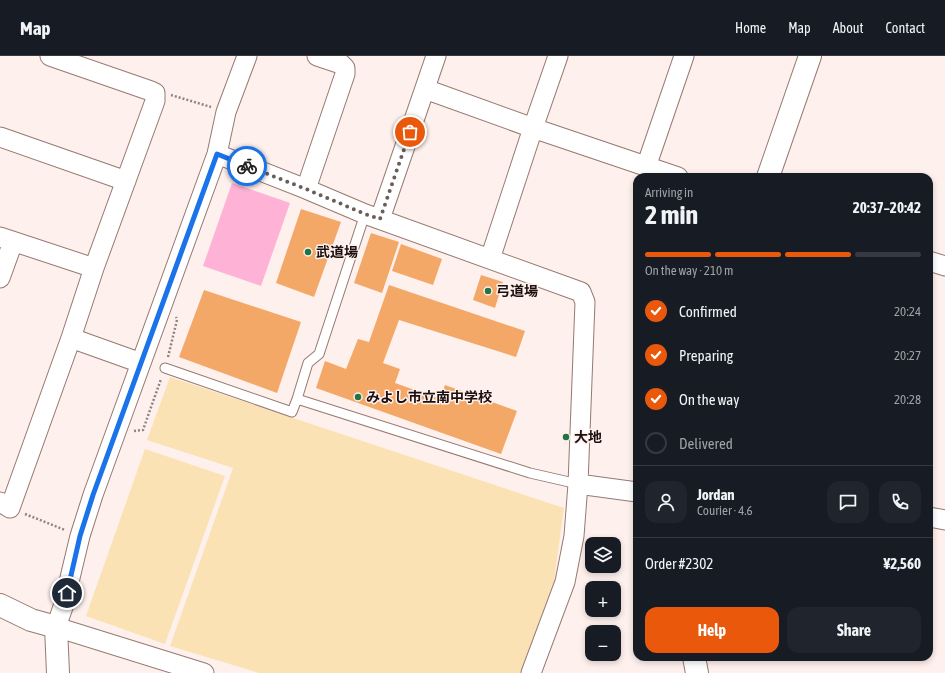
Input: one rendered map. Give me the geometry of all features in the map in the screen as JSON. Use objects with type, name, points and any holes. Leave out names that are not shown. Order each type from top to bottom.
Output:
[{"type":"street","points":[[5,505],[71,338],[94,268],[156,101],[155,93],[151,90],[50,56]]},
{"type":"street","points":[[58,673],[56,627],[64,607],[80,536],[93,495],[217,154],[226,112],[247,56]]},
{"type":"street","points":[[306,189],[342,82],[345,68],[341,64],[317,56]]},
{"type":"street","points":[[372,216],[425,89],[436,56]]},
{"type":"street","points":[[490,259],[558,56]]},
{"type":"street","points":[[646,167],[684,56]]},
{"type":"street","points":[[769,173],[810,56]]},
{"type":"street","points":[[425,89],[665,173]]},
{"type":"street","points":[[0,137],[126,181]]},
{"type":"street","points":[[217,154],[372,216],[581,292],[585,302],[578,484],[574,536],[565,582],[531,673]]},
{"type":"street","points":[[0,278],[6,240],[94,268]]},
{"type":"street","points":[[933,262],[945,266]]},
{"type":"street","points":[[71,338],[141,363]]},
{"type":"street","points":[[578,484],[633,491]]},
{"type":"street","points":[[933,518],[945,520]]},
{"type":"street","points":[[0,605],[31,620],[204,673]]},
{"type":"street","points":[[695,661],[697,673]]},
{"type":"lane","points":[[165,368],[292,412],[308,363],[319,354],[372,216]]},
{"type":"lane","points":[[297,399],[530,473],[578,484]]},
{"type":"path","points":[[155,93],[161,92],[226,112]]},
{"type":"path","points":[[127,431],[143,430],[165,368],[177,320],[174,313]]},
{"type":"path","points":[[5,505],[80,536]]},
{"type":"shaded area","points":[[232,183],[290,203],[261,286],[203,266]]},
{"type":"shaded area","points":[[170,377],[564,508],[554,581],[520,673],[259,673],[170,646],[233,468],[147,440]]},
{"type":"shaded area","points":[[145,449],[225,476],[165,644],[86,616]]},
{"type":"building","name":"武道場","points":[[301,209],[341,222],[314,297],[276,283]]},
{"type":"building","points":[[371,233],[399,242],[382,293],[354,283]]},
{"type":"building","points":[[401,244],[442,259],[433,285],[392,271]]},
{"type":"building","name":"弓道場","points":[[481,275],[503,282],[495,308],[473,300]]},
{"type":"building","points":[[389,285],[525,331],[516,357],[399,320],[383,363],[400,369],[395,383],[440,399],[445,385],[517,411],[501,454],[316,388],[325,361],[346,369],[358,339],[369,342]]},
{"type":"building","points":[[204,290],[301,322],[277,393],[179,357]]},
{"type":"way so far","points":[[247,166],[380,219],[410,132]]},
{"type":"place","name":"武道場","points":[[308,252]]},
{"type":"place","name":"弓道場","points":[[488,291]]},
{"type":"place","name":"みよし市立南中学校","points":[[358,397]]},
{"type":"place","name":"大地","points":[[566,437]]},
{"type":"route","points":[[67,593],[80,536],[93,495],[217,154],[247,166]]}]
